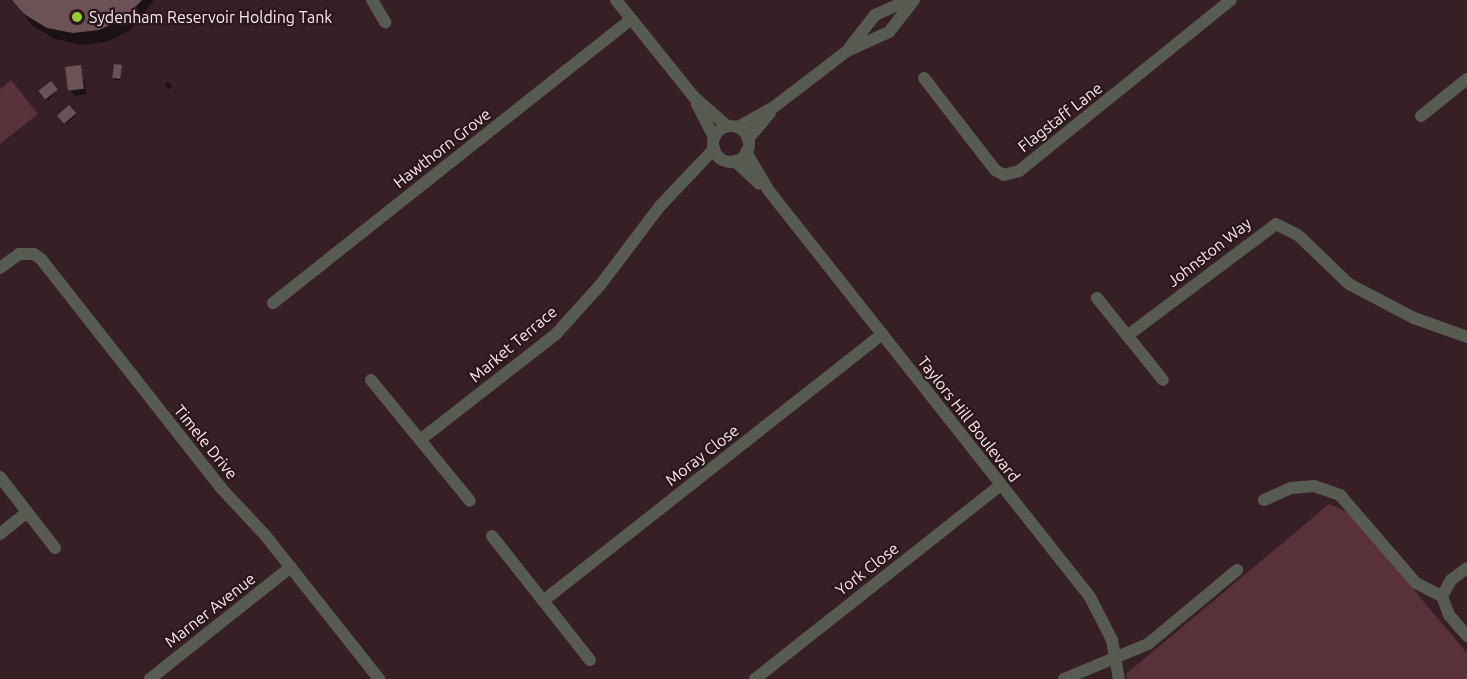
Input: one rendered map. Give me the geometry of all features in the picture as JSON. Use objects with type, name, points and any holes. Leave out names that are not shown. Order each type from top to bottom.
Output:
[{"type":"street","points":[[372,0],[385,22]]},
{"type":"street","points":[[616,0],[694,98],[748,139]]},
{"type":"street","points":[[847,51],[875,15],[909,0]]},
{"type":"street","points":[[746,152],[748,139],[774,107],[847,51],[889,32],[914,0]]},
{"type":"street","name":"Flagstaff Lane","points":[[924,78],[995,170],[1004,175],[1019,171],[1231,0]]},
{"type":"street","name":"Hawthorn Grove","points":[[273,303],[631,19]]},
{"type":"street","points":[[1421,116],[1467,79]]},
{"type":"street","points":[[694,98],[714,144]]},
{"type":"street","name":"Market Terrace","points":[[420,440],[556,334],[602,284],[660,206],[687,180],[714,144],[733,127],[774,107]]},
{"type":"street","name":"Taylors Hill Boulevard","points":[[714,144],[729,160],[769,191]]},
{"type":"street","name":"Market Terrace","points":[[687,180],[746,152]]},
{"type":"street","name":"Taylors Hill Boulevard","points":[[746,152],[769,191],[1090,597],[1104,619],[1119,679]]},
{"type":"street","name":"Johnston Way","points":[[1127,336],[1276,224],[1298,235],[1349,284],[1414,318],[1467,337]]},
{"type":"street","name":"Timele Drive","points":[[0,268],[19,254],[34,254],[41,260],[221,488],[291,567],[379,679]]},
{"type":"street","points":[[1097,298],[1163,380]]},
{"type":"street","name":"Moray Close","points":[[543,601],[882,334]]},
{"type":"street","points":[[371,380],[470,501]]},
{"type":"street","points":[[0,477],[55,548]]},
{"type":"street","name":"York Close","points":[[754,679],[1000,485]]},
{"type":"street","points":[[1264,500],[1292,488],[1314,486],[1340,495],[1416,583],[1442,596],[1449,615],[1467,636]]},
{"type":"street","points":[[0,534],[27,512]]},
{"type":"street","points":[[492,536],[590,660]]},
{"type":"street","name":"Marner Avenue","points":[[150,679],[291,567]]},
{"type":"street","points":[[1442,596],[1451,580],[1467,568]]},
{"type":"street","points":[[1064,679],[1148,644],[1237,570]]},
{"type":"shaded area","points":[[11,80],[38,114],[0,144],[0,89]]},
{"type":"shaded area","points":[[1329,504],[1349,513],[1467,653],[1467,679],[1127,679],[1126,674]]},
{"type":"building","name":"Sydenham Reservoir Holding Tank","points":[[12,0],[142,0],[123,19],[99,30],[73,33],[47,28],[24,14]]},
{"type":"building","points":[[114,64],[122,65],[120,79],[112,78]]},
{"type":"building","points":[[81,65],[84,89],[68,91],[65,67]]},
{"type":"building","points":[[51,81],[58,90],[45,100],[38,91]]},
{"type":"building","points":[[69,105],[76,113],[64,124],[57,115]]},
{"type":"place","name":"Sydenham Reservoir Holding Tank","points":[[77,17]]}]
